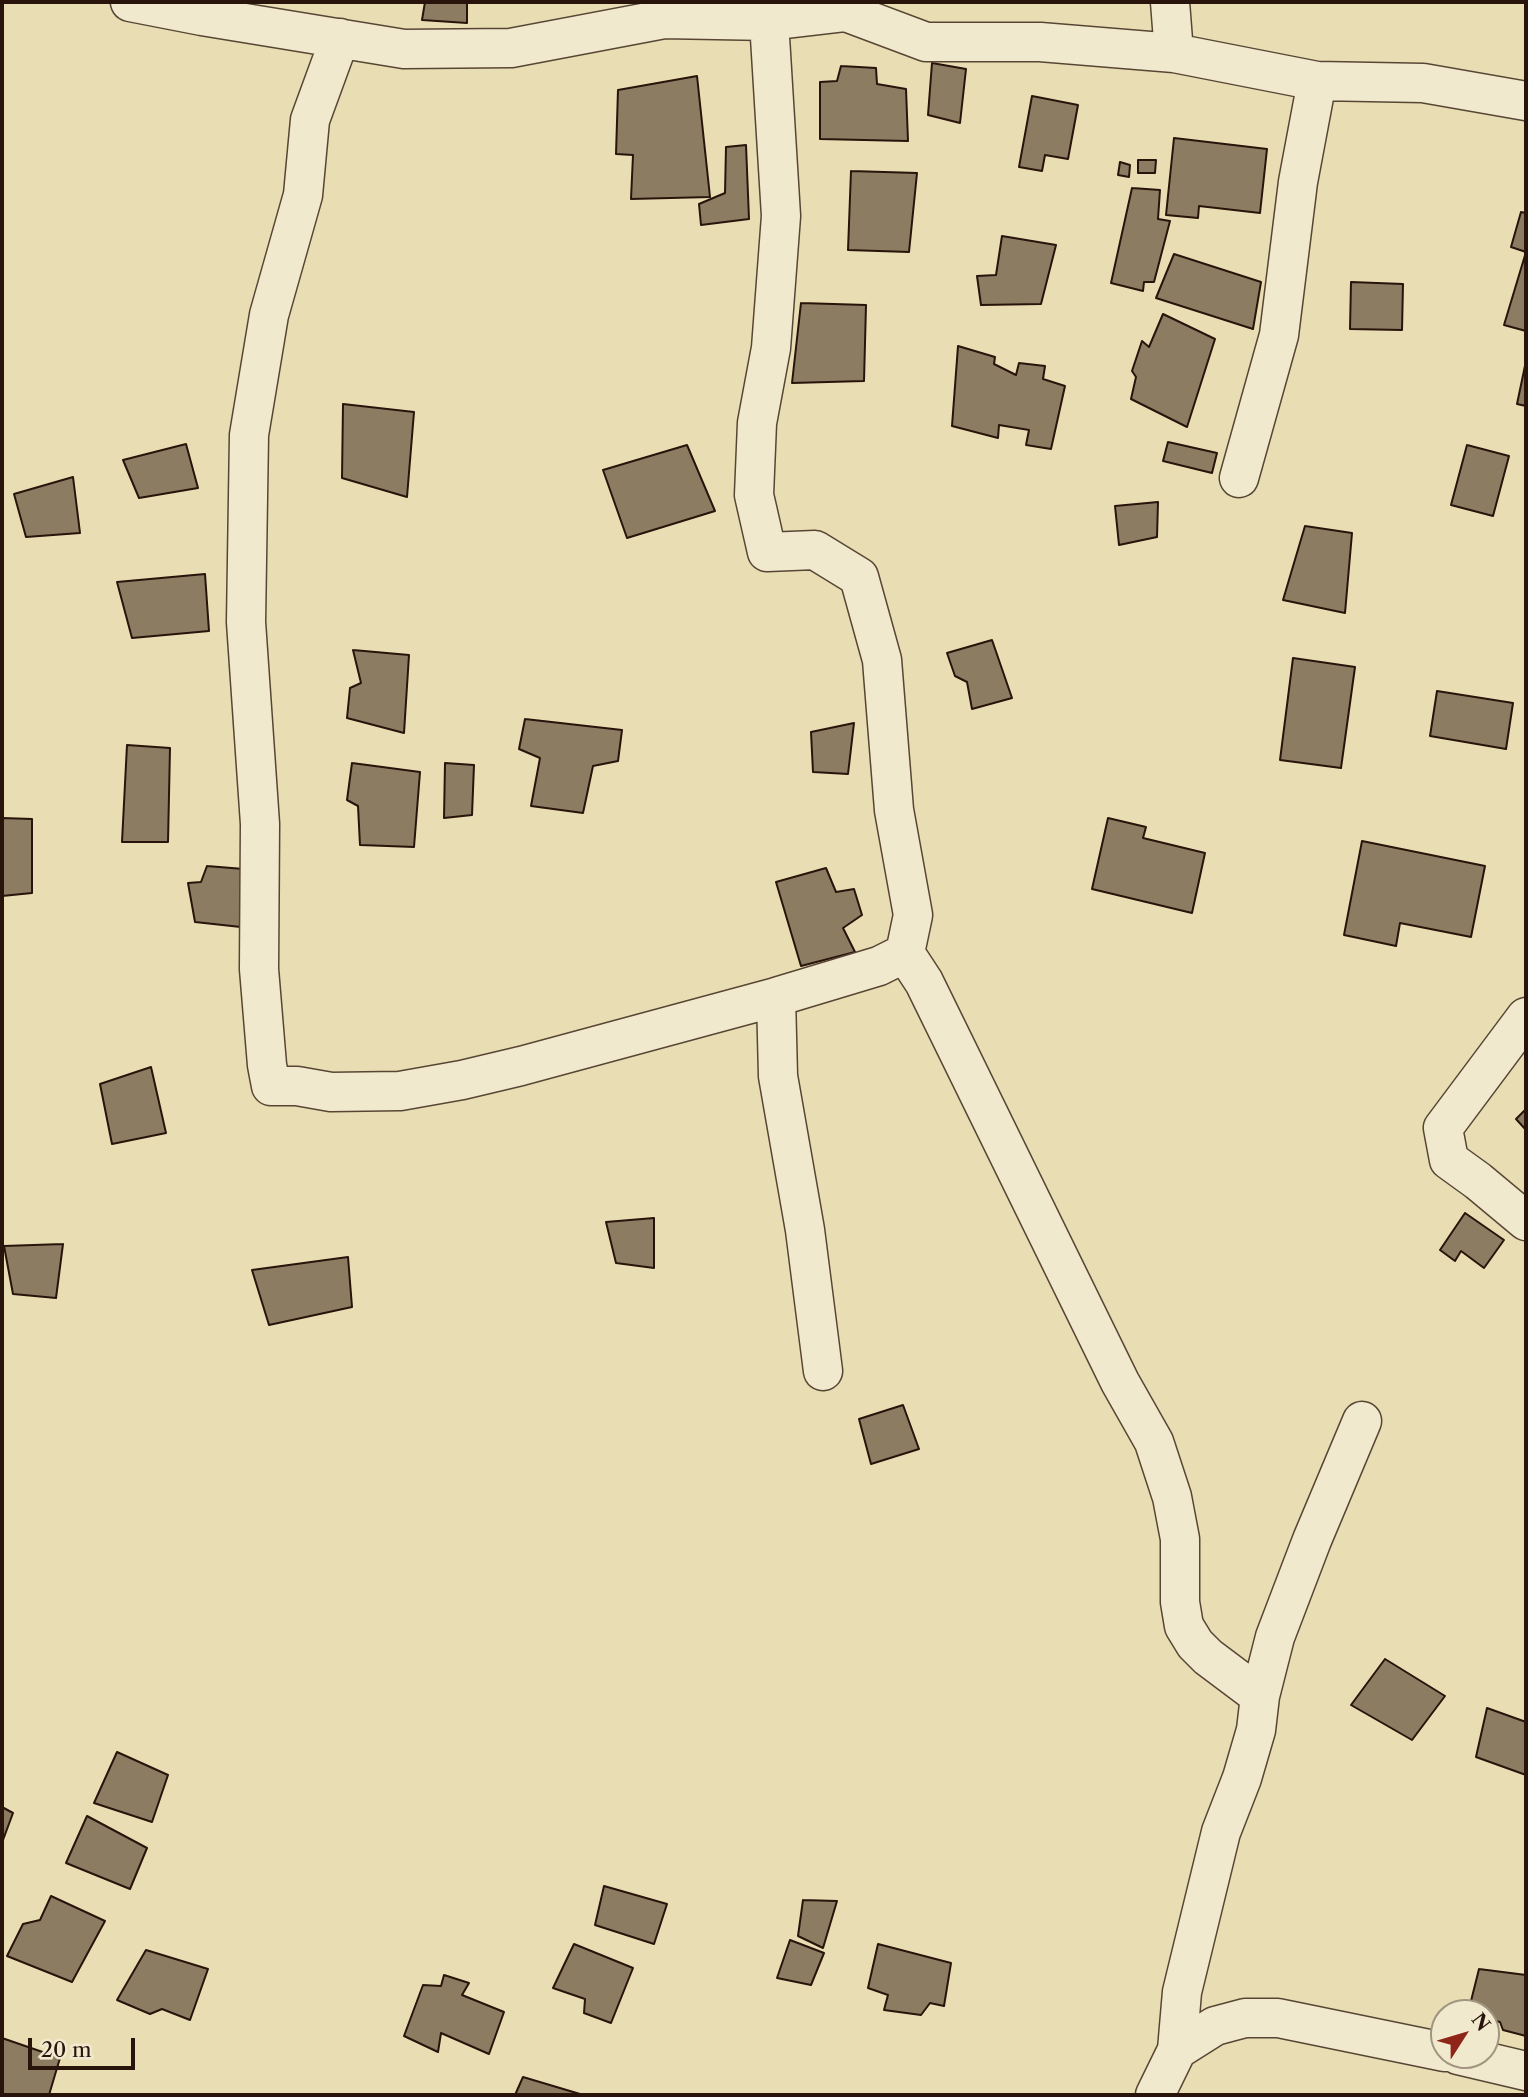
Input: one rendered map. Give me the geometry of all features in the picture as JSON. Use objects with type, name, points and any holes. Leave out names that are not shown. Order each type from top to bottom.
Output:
[{"type":"street","points":[[131,2],[404,49],[511,48],[609,16],[769,21],[846,7],[926,42],[1040,42],[1174,53],[1317,81],[1423,83],[1526,100]]},
{"type":"street","points":[[1170,2],[1174,53]]},
{"type":"street","points":[[769,21],[781,216],[771,348],[757,423],[754,495],[767,552],[815,551],[859,578],[882,660],[894,810],[913,915],[905,953],[925,982],[1120,1382],[1154,1443],[1171,1497],[1180,1539],[1180,1602],[1184,1626],[1195,1644],[1208,1657],[1260,1696]]},
{"type":"street","points":[[340,38],[310,120],[303,195],[269,315],[249,435],[246,622],[260,824],[259,969],[271,1086],[297,1086],[331,1092],[400,1091],[462,1080],[776,997],[879,966],[905,953]]},
{"type":"street","points":[[1239,478],[1279,335],[1298,182],[1317,81]]},
{"type":"street","points":[[776,997],[778,1076],[805,1230],[823,1371]]},
{"type":"street","points":[[1526,1017],[1443,1128],[1449,1160],[1526,1221]]},
{"type":"street","points":[[1155,2095],[1177,2050],[1182,1992],[1220,1832],[1242,1778],[1256,1730],[1260,1696],[1275,1637],[1362,1421]]},
{"type":"street","points":[[1177,2050],[1215,2026],[1245,2018],[1278,2018],[1430,2049]]},
{"type":"street","points":[[1500,2065],[1526,2071]]},
{"type":"building","points":[[425,2],[467,2],[467,23],[422,20]]},
{"type":"building","points":[[932,63],[966,69],[960,123],[928,115]]},
{"type":"building","points":[[841,66],[876,68],[877,84],[906,89],[908,141],[820,139],[820,82],[837,81]]},
{"type":"building","points":[[697,76],[710,197],[631,199],[633,155],[616,154],[618,90]]},
{"type":"building","points":[[1032,96],[1078,105],[1068,159],[1045,155],[1042,171],[1019,167]]},
{"type":"building","points":[[1174,138],[1267,149],[1260,213],[1199,206],[1198,218],[1166,215]]},
{"type":"building","points":[[746,145],[749,219],[701,225],[699,204],[725,193],[726,147]]},
{"type":"building","points":[[1138,160],[1156,160],[1155,173],[1138,173]]},
{"type":"building","points":[[1120,162],[1130,165],[1129,177],[1118,175]]},
{"type":"building","points":[[851,171],[917,173],[909,252],[848,250]]},
{"type":"building","points":[[1132,188],[1160,190],[1158,219],[1170,221],[1154,282],[1144,282],[1143,291],[1111,283]]},
{"type":"building","points":[[1521,212],[1526,213],[1526,252],[1511,247]]},
{"type":"building","points":[[1002,236],[1056,245],[1041,304],[981,305],[977,276],[996,275]]},
{"type":"building","points":[[1526,252],[1526,331],[1504,325]]},
{"type":"building","points":[[1174,254],[1261,282],[1253,329],[1156,298]]},
{"type":"building","points":[[1351,282],[1403,284],[1402,330],[1350,329]]},
{"type":"building","points":[[801,303],[866,305],[864,381],[792,383]]},
{"type":"building","points":[[1163,314],[1215,339],[1187,427],[1131,399],[1136,377],[1132,371],[1142,341],[1149,347]]},
{"type":"building","points":[[958,346],[995,357],[994,364],[1016,375],[1019,363],[1045,366],[1043,379],[1065,386],[1051,449],[1026,445],[1029,430],[999,425],[998,438],[952,426]]},
{"type":"building","points":[[1526,361],[1526,406],[1517,404]]},
{"type":"building","points":[[343,404],[414,412],[407,497],[342,478]]},
{"type":"building","points":[[1168,442],[1217,453],[1212,473],[1163,461]]},
{"type":"building","points":[[186,444],[198,488],[139,498],[123,460]]},
{"type":"building","points":[[687,445],[715,511],[627,538],[603,470]]},
{"type":"building","points":[[1467,445],[1509,456],[1493,516],[1451,505]]},
{"type":"building","points":[[73,477],[80,533],[26,537],[14,494]]},
{"type":"building","points":[[1158,502],[1157,537],[1119,545],[1115,506]]},
{"type":"building","points":[[1305,526],[1352,533],[1345,613],[1283,600]]},
{"type":"building","points":[[205,574],[209,631],[132,638],[117,582]]},
{"type":"building","points":[[992,640],[1012,698],[972,709],[967,682],[955,676],[947,653]]},
{"type":"building","points":[[353,650],[409,655],[404,733],[347,718],[350,688],[361,683]]},
{"type":"building","points":[[1293,658],[1355,667],[1341,768],[1280,760]]},
{"type":"building","points":[[1437,691],[1513,703],[1506,749],[1430,736]]},
{"type":"building","points":[[525,719],[622,730],[618,761],[593,766],[583,813],[531,806],[540,758],[519,749]]},
{"type":"building","points":[[854,723],[848,774],[813,772],[811,732]]},
{"type":"building","points":[[127,745],[170,748],[168,842],[122,842]]},
{"type":"building","points":[[352,763],[420,772],[414,847],[360,845],[358,806],[347,800]]},
{"type":"building","points":[[445,763],[474,765],[472,815],[444,818]]},
{"type":"building","points":[[2,818],[32,819],[32,893],[2,896]]},
{"type":"building","points":[[1108,818],[1146,827],[1143,838],[1205,853],[1192,913],[1092,889]]},
{"type":"building","points":[[1362,841],[1485,866],[1471,937],[1400,923],[1396,946],[1344,935]]},
{"type":"building","points":[[207,866],[256,870],[250,928],[195,922],[188,883],[201,882]]},
{"type":"building","points":[[826,868],[836,892],[854,889],[862,915],[843,928],[855,952],[801,966],[776,882]]},
{"type":"building","points":[[151,1067],[166,1133],[112,1144],[100,1084]]},
{"type":"building","points":[[1526,1109],[1526,1130],[1516,1119]]},
{"type":"building","points":[[1465,1213],[1504,1240],[1484,1268],[1461,1251],[1455,1261],[1440,1250]]},
{"type":"building","points":[[654,1218],[654,1268],[616,1263],[606,1222]]},
{"type":"building","points":[[63,1244],[56,1298],[13,1294],[4,1246]]},
{"type":"building","points":[[348,1257],[352,1307],[269,1325],[252,1270]]},
{"type":"building","points":[[903,1405],[919,1449],[871,1464],[859,1419]]},
{"type":"building","points":[[1385,1659],[1445,1696],[1412,1740],[1351,1705]]},
{"type":"building","points":[[1487,1708],[1526,1722],[1526,1775],[1476,1757]]},
{"type":"building","points":[[117,1752],[168,1775],[152,1822],[94,1803]]},
{"type":"building","points":[[2,1807],[13,1813],[3,1840],[2,1839]]},
{"type":"building","points":[[87,1816],[147,1848],[130,1889],[66,1863]]},
{"type":"building","points":[[604,1886],[667,1904],[654,1944],[595,1925]]},
{"type":"building","points":[[51,1896],[105,1921],[72,1982],[7,1956],[23,1924],[40,1920]]},
{"type":"building","points":[[803,1900],[837,1901],[823,1948],[798,1936]]},
{"type":"building","points":[[790,1940],[824,1953],[811,1985],[777,1978]]},
{"type":"building","points":[[574,1944],[633,1968],[611,2023],[584,2013],[585,1999],[553,1988]]},
{"type":"building","points":[[878,1944],[951,1963],[944,2006],[930,2003],[921,2015],[884,2010],[888,1995],[868,1988]]},
{"type":"building","points":[[146,1950],[208,1969],[190,2020],[162,2009],[150,2014],[117,2000]]},
{"type":"building","points":[[1479,1969],[1526,1975],[1526,2036],[1503,2030],[1500,2022],[1500,1999],[1472,1999]]},
{"type":"building","points":[[444,1975],[469,1983],[462,1995],[504,2012],[489,2054],[441,2033],[438,2052],[404,2036],[423,1985],[441,1986]]},
{"type":"building","points":[[2,2038],[60,2058],[49,2095],[2,2095]]},
{"type":"building","points":[[523,2077],[580,2094],[515,2095]]}]
